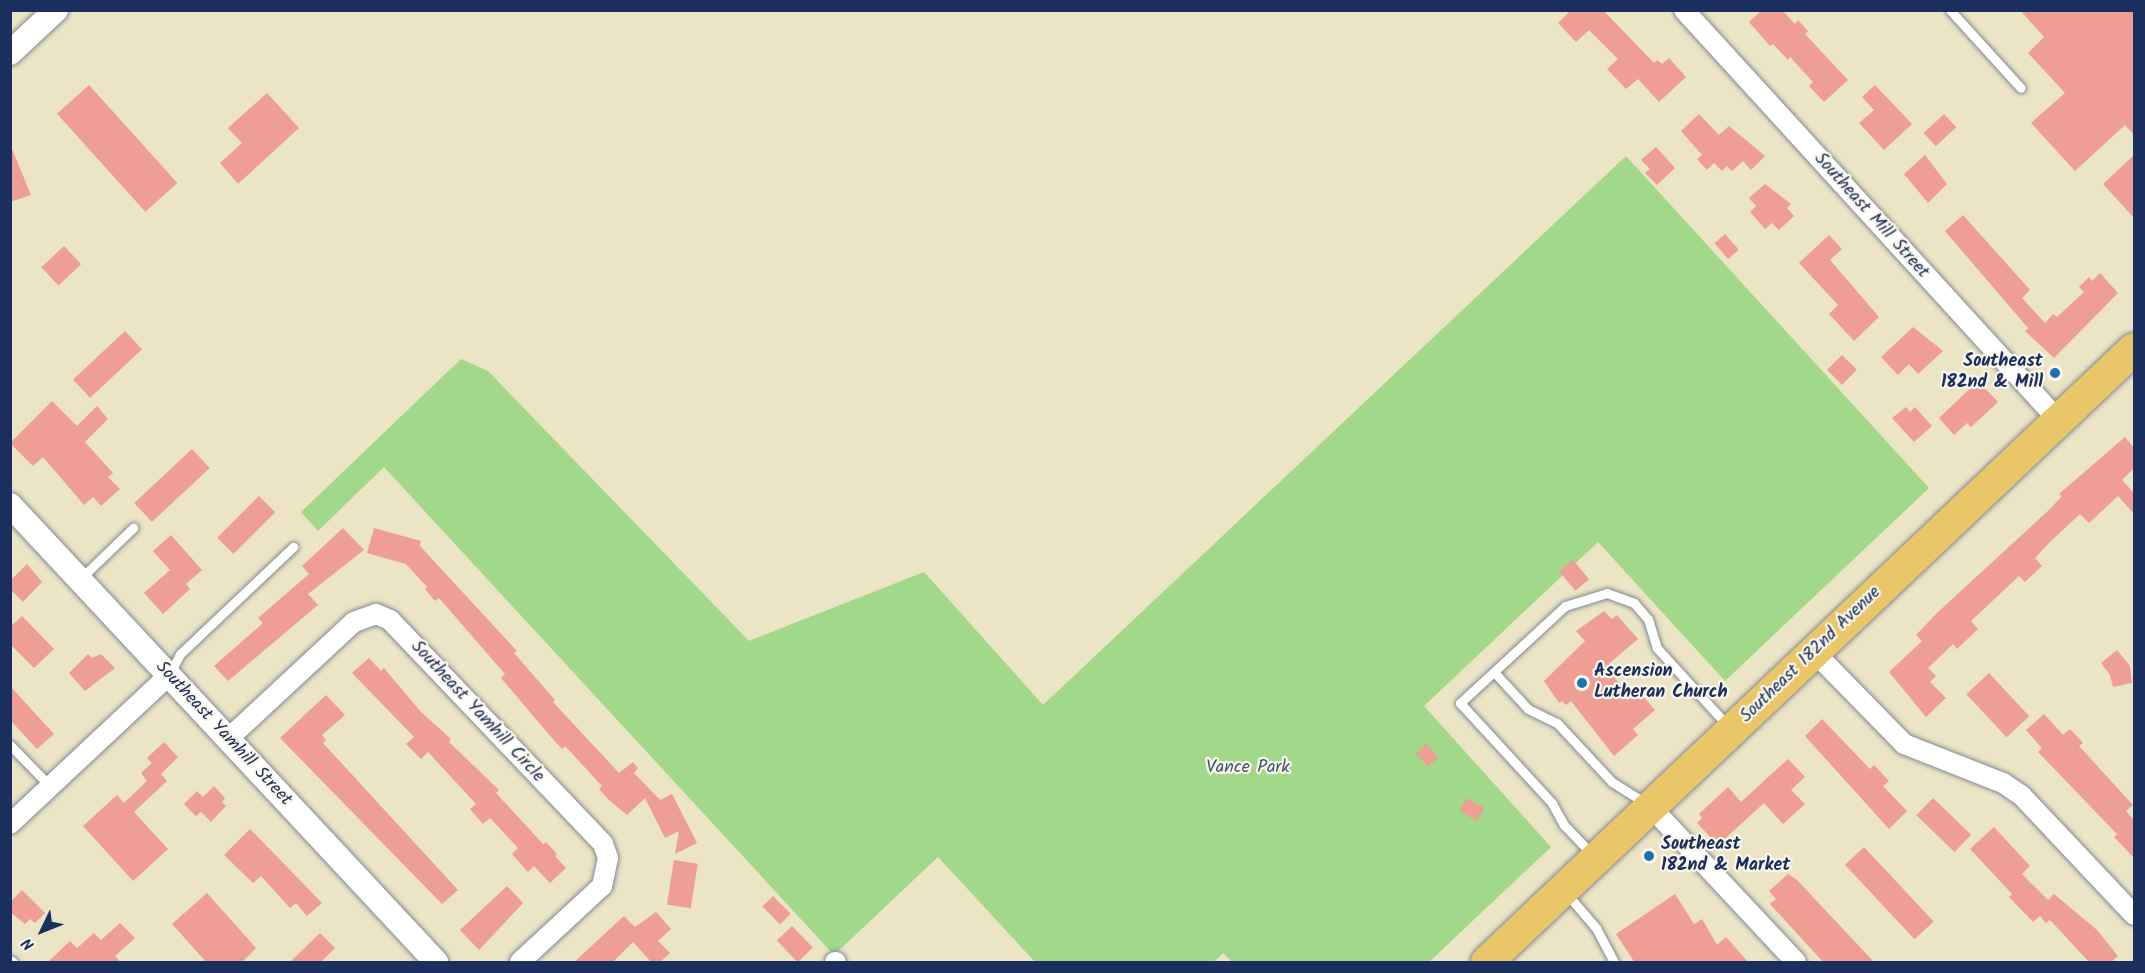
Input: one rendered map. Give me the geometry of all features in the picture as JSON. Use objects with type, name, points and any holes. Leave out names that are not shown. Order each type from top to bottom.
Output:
[{"type":"main road","name":"Southeast 182nd Avenue","points":[[1488,962],[2134,349]]},
{"type":"street","points":[[10,53],[56,10]]},
{"type":"street","name":"Southeast Mill Street","points":[[1684,10],[2059,421]]},
{"type":"street","name":"Southeast Yamhill Street","points":[[10,505],[436,963]]},
{"type":"street","name":"Southeast Yamhill Circle","points":[[228,739],[354,622],[376,614],[390,620],[603,844],[608,858],[608,872],[602,886],[520,963]]},
{"type":"street","points":[[1814,652],[1904,744],[2002,783],[2022,796],[2134,915]]},
{"type":"street","points":[[10,824],[169,675]]},
{"type":"street","points":[[1651,807],[1796,963]]},
{"type":"lane","points":[[1950,10],[2021,88]]},
{"type":"lane","points":[[80,579],[133,528]]},
{"type":"lane","points":[[169,675],[180,654],[293,547]]},
{"type":"lane","points":[[1596,859],[1564,825],[1552,803],[1460,703],[1565,606],[1591,596],[1614,595],[1634,603],[1648,620],[1657,648],[1732,730]]},
{"type":"lane","points":[[1494,672],[1528,709],[1557,723],[1612,782],[1651,807]]},
{"type":"lane","points":[[10,745],[50,786]]},
{"type":"lane","points":[[1564,890],[1596,928],[1614,963]]},
{"type":"green space","name":"Vance Park","points":[[1626,156],[1929,488],[1725,681],[1598,542],[1424,706],[1551,847],[1429,962],[1232,962],[1223,953],[1214,962],[1035,962],[938,857],[834,955],[384,467],[318,531],[301,512],[461,359],[488,371],[749,641],[924,572],[1043,705]]},
{"type":"building","points":[[1571,10],[1603,10],[1654,63],[1657,60],[1662,64],[1669,58],[1686,77],[1659,102],[1638,79],[1626,89],[1607,69],[1618,59],[1589,30],[1576,42],[1558,23]]},
{"type":"building","points":[[1762,10],[1782,10],[1795,24],[1798,20],[1808,31],[1805,34],[1848,80],[1824,102],[1809,86],[1813,82],[1790,57],[1788,60],[1773,44],[1770,46],[1749,22]]},
{"type":"building","points":[[2020,10],[2134,10],[2134,135],[2125,125],[2075,171],[2031,123],[2065,93],[2028,53],[2044,37]]},
{"type":"building","points":[[89,85],[177,183],[145,212],[57,114]]},
{"type":"building","points":[[1875,85],[1912,124],[1884,150],[1859,123],[1874,110],[1862,97]]},
{"type":"building","points":[[267,93],[299,128],[238,184],[220,163],[242,143],[228,128]]},
{"type":"building","points":[[1699,114],[1719,135],[1729,126],[1765,156],[1751,170],[1743,161],[1732,171],[1727,166],[1722,171],[1714,163],[1707,170],[1697,159],[1702,155],[1681,131]]},
{"type":"building","points":[[1944,114],[1956,127],[1936,146],[1924,133]]},
{"type":"building","points":[[10,144],[31,195],[10,202]]},
{"type":"building","points":[[1656,147],[1675,168],[1657,185],[1645,173],[1650,169],[1641,160]]},
{"type":"building","points":[[1925,155],[1947,184],[1928,203],[1904,174]]},
{"type":"building","points":[[2134,155],[2134,218],[2103,184]]},
{"type":"building","points":[[1765,184],[1791,204],[1787,208],[1794,216],[1779,230],[1772,223],[1765,229],[1750,212],[1756,206],[1749,198]]},
{"type":"building","points":[[1963,215],[2030,290],[2022,298],[2045,323],[2053,314],[2057,317],[2084,292],[2079,287],[2089,277],[2092,281],[2100,273],[2118,293],[2054,358],[2025,331],[2028,328],[1945,231]]},
{"type":"building","points":[[1725,234],[1739,250],[1728,259],[1714,243]]},
{"type":"building","points":[[1829,235],[1842,249],[1830,260],[1879,317],[1854,341],[1829,314],[1838,305],[1799,263]]},
{"type":"building","points":[[64,246],[81,264],[58,285],[41,267]]},
{"type":"building","points":[[1913,327],[1943,351],[1918,374],[1909,364],[1898,375],[1881,357]]},
{"type":"building","points":[[125,331],[142,349],[90,398],[73,379]]},
{"type":"building","points":[[1842,355],[1857,370],[1842,385],[1827,370]]},
{"type":"building","points":[[1978,381],[1998,402],[1971,427],[1967,423],[1954,435],[1939,418]]},
{"type":"building","points":[[52,401],[77,426],[97,406],[108,419],[85,442],[113,473],[108,477],[120,489],[101,506],[93,497],[84,505],[43,457],[33,466],[10,443]]},
{"type":"building","points":[[1906,407],[1910,412],[1915,407],[1932,426],[1914,442],[1892,418]]},
{"type":"building","points":[[2125,437],[2134,448],[2134,468],[2122,480],[2134,493],[2134,514],[2118,496],[2089,523],[2080,514],[2050,542],[2035,558],[2042,566],[2025,582],[2019,576],[1971,621],[1978,629],[1957,649],[1953,644],[1928,668],[1936,676],[1930,682],[1946,698],[1926,717],[1889,672],[1922,641],[1916,635],[1937,613],[2050,509],[2062,496],[2059,494]]},
{"type":"building","points":[[192,449],[210,468],[152,522],[134,503]]},
{"type":"building","points":[[259,496],[275,512],[234,554],[217,538]]},
{"type":"building","points":[[343,528],[364,550],[308,594],[318,605],[228,681],[214,666],[263,623],[258,618],[309,574],[302,566]]},
{"type":"building","points":[[374,528],[421,541],[420,546],[517,651],[514,653],[555,700],[553,702],[619,773],[633,762],[638,768],[634,773],[660,800],[672,794],[697,843],[675,854],[679,831],[665,838],[645,798],[627,815],[609,800],[599,789],[602,786],[565,746],[562,749],[552,738],[501,678],[505,674],[439,598],[435,601],[425,589],[427,587],[406,564],[367,553]]},
{"type":"building","points":[[171,535],[202,570],[186,584],[190,589],[163,614],[144,593],[170,570],[153,551]]},
{"type":"building","points":[[1573,560],[1589,579],[1575,591],[1559,572]]},
{"type":"building","points":[[27,564],[42,582],[23,602],[10,589],[10,581]]},
{"type":"building","name":"Ascension Lutheran Church","points":[[1604,611],[1612,619],[1617,615],[1638,639],[1605,667],[1630,695],[1637,689],[1655,710],[1633,729],[1638,735],[1614,756],[1571,701],[1566,705],[1562,701],[1559,703],[1544,681],[1585,641],[1576,631]]},
{"type":"building","points":[[22,616],[54,649],[34,668],[10,644],[10,627]]},
{"type":"building","points":[[2117,650],[2130,666],[2132,683],[2113,687],[2110,675],[2101,663]]},
{"type":"building","points":[[88,654],[92,658],[101,654],[115,668],[85,691],[69,673]]},
{"type":"building","points":[[369,658],[381,671],[384,668],[421,712],[451,739],[449,742],[499,790],[496,793],[543,844],[546,842],[557,854],[555,856],[566,868],[550,883],[534,866],[528,872],[512,854],[518,848],[490,818],[483,824],[470,809],[476,804],[428,752],[421,759],[406,744],[414,737],[352,673]]},
{"type":"building","points":[[1989,673],[2029,716],[2007,737],[1966,694]]},
{"type":"building","points":[[10,686],[54,734],[37,749],[10,720]]},
{"type":"building","points":[[326,695],[345,715],[322,735],[326,740],[323,743],[458,890],[442,904],[280,738]]},
{"type":"building","points":[[2044,714],[2063,735],[2070,729],[2083,743],[2079,746],[2133,805],[2126,811],[2134,820],[2134,858],[2114,837],[2117,834],[2038,752],[2042,748],[2026,730]]},
{"type":"building","points":[[1822,719],[1870,769],[1874,765],[1889,781],[1883,786],[1907,811],[1889,829],[1805,736]]},
{"type":"building","points":[[164,742],[178,757],[161,774],[167,781],[134,812],[168,849],[133,881],[83,826],[117,795],[124,803],[147,781],[141,773],[152,763],[147,758]]},
{"type":"building","points":[[1426,744],[1438,757],[1428,767],[1416,754]]},
{"type":"building","points":[[1788,759],[1805,777],[1791,790],[1805,804],[1783,824],[1764,803],[1718,845],[1697,823],[1702,818],[1699,814],[1728,787],[1741,802]]},
{"type":"building","points":[[214,786],[225,798],[222,802],[226,806],[211,822],[201,812],[196,816],[184,804],[197,791],[203,797]]},
{"type":"building","points":[[1467,798],[1484,808],[1477,821],[1460,811]]},
{"type":"building","points":[[1933,798],[1971,835],[1954,852],[1916,815]]},
{"type":"building","points":[[1994,827],[2030,866],[2022,874],[2048,900],[2054,894],[2097,930],[2118,956],[2110,963],[2090,963],[2050,920],[2046,923],[2040,916],[2033,922],[2009,897],[2012,894],[1970,849]]},
{"type":"building","points":[[250,829],[322,903],[307,916],[296,903],[290,908],[261,876],[253,883],[224,855]]},
{"type":"building","points":[[1864,847],[1934,922],[1915,939],[1845,865]]},
{"type":"building","points":[[674,860],[698,864],[691,908],[667,904]]},
{"type":"building","points":[[1788,874],[1797,880],[1875,963],[1824,963],[1770,904],[1776,899],[1769,891]]},
{"type":"building","points":[[507,886],[523,903],[479,950],[460,930]]},
{"type":"building","points":[[22,890],[45,913],[35,923],[30,919],[25,924],[10,912],[10,902]]},
{"type":"building","points":[[207,893],[256,948],[241,963],[207,963],[172,924]]},
{"type":"building","points":[[1675,894],[1694,924],[1702,919],[1717,945],[1726,937],[1749,963],[1635,963],[1616,934]]},
{"type":"building","points":[[773,896],[791,914],[780,924],[762,907]]},
{"type":"building","points":[[656,912],[671,929],[658,941],[670,953],[659,963],[652,963],[633,942],[612,963],[573,963],[624,916],[635,927]]},
{"type":"building","points":[[120,923],[135,938],[115,956],[121,963],[47,963],[70,941],[77,948],[94,933],[101,940]]},
{"type":"building","points":[[792,926],[813,948],[798,962],[777,941]]},
{"type":"building","points":[[320,933],[335,948],[320,963],[289,963]]},
{"type":"place","name":"Southeast 182nd & Mill","points":[[2055,373]]},
{"type":"place","name":"Ascension Lutheran Church","points":[[1582,683]]},
{"type":"place","name":"Southeast 182nd & Market","points":[[1649,856]]}]
